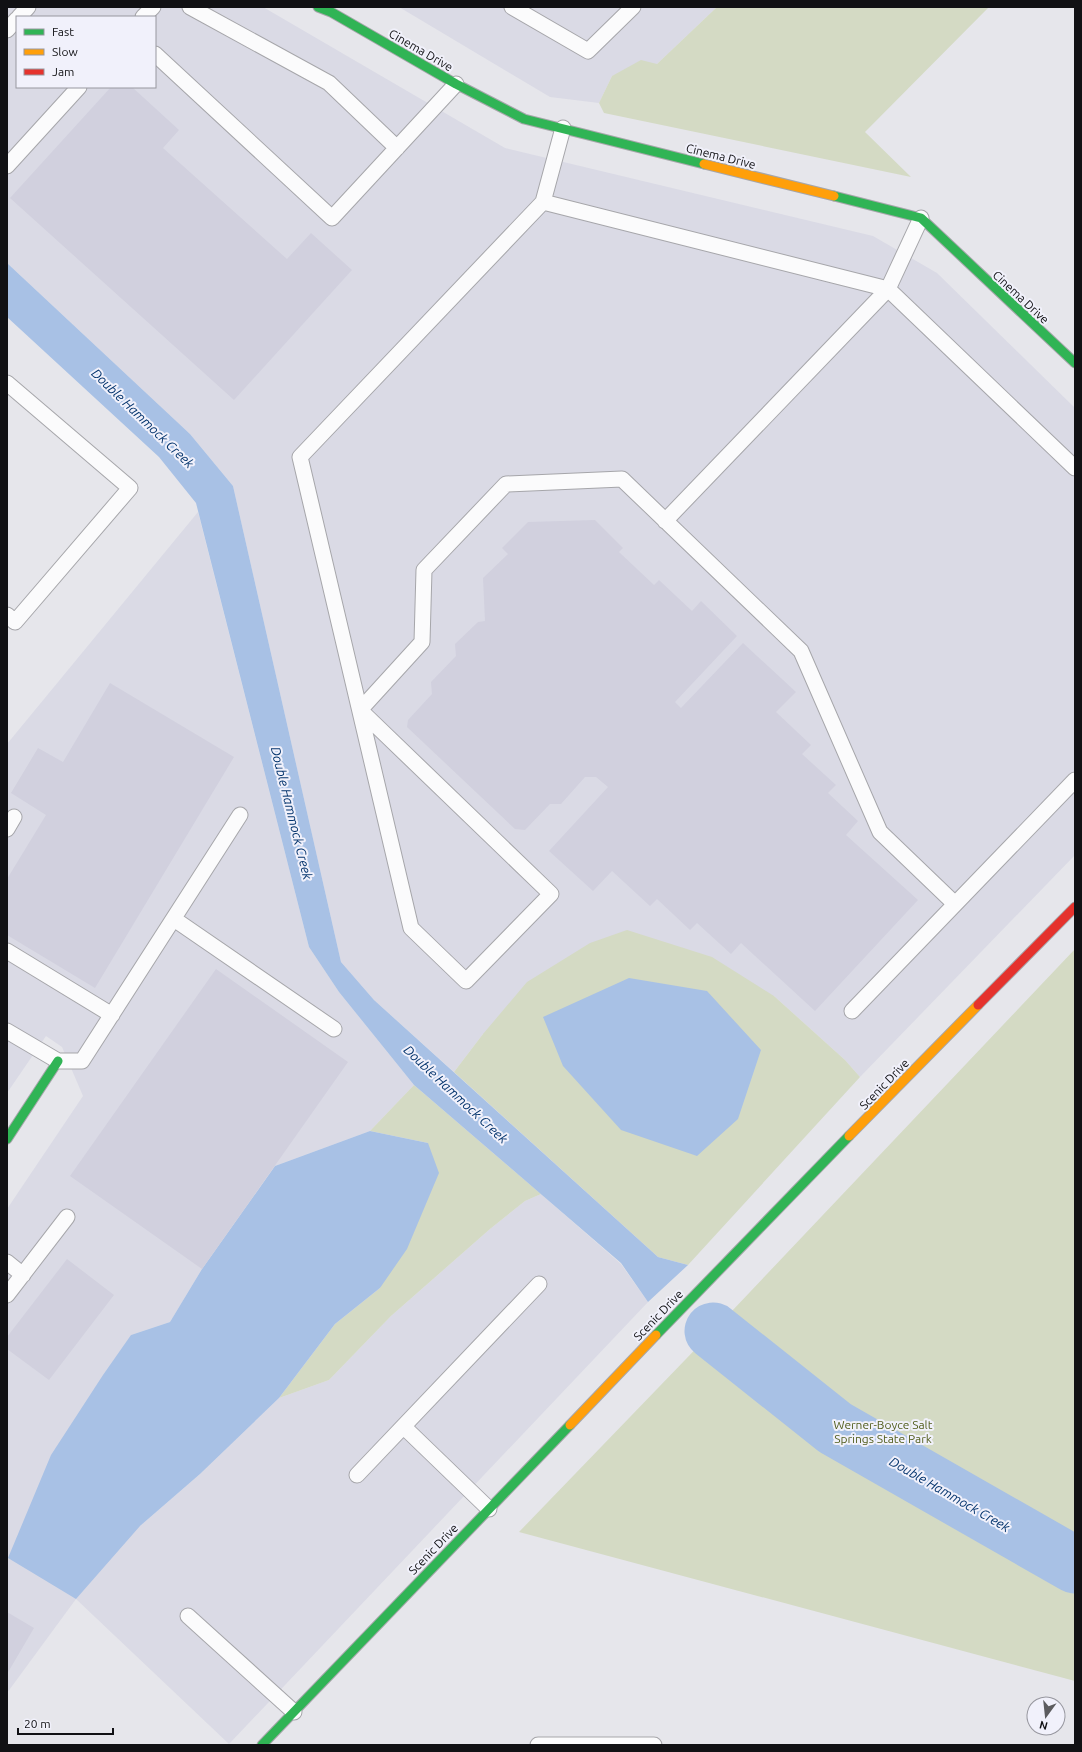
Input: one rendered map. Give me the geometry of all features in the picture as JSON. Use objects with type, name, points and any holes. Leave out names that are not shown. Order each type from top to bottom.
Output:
[{"type":"street","name":"Cinema Drive","points":[[327,8],[456,84],[524,118],[921,218],[1075,363]]},
{"type":"street","name":"Scenic Drive","points":[[262,1745],[720,1268],[1075,907]]},
{"type":"street","points":[[7,1139],[58,1062]]},
{"type":"lane","points":[[20,16],[28,7]]},
{"type":"lane","points":[[145,16],[152,7]]},
{"type":"lane","points":[[190,7],[329,83],[397,148]]},
{"type":"lane","points":[[512,7],[588,51],[633,7]]},
{"type":"lane","points":[[7,30],[16,20]]},
{"type":"lane","points":[[156,55],[332,218],[456,84]]},
{"type":"lane","points":[[7,166],[78,88]]},
{"type":"lane","points":[[360,710],[551,894],[466,981],[411,928],[300,457],[543,202],[563,128]]},
{"type":"lane","points":[[543,202],[888,289],[1075,468]]},
{"type":"lane","points":[[666,521],[888,289],[921,218]]},
{"type":"lane","points":[[7,383],[130,488],[15,622],[7,615]]},
{"type":"lane","points":[[360,710],[422,642],[424,570],[506,484],[622,479],[802,651],[880,832],[955,904]]},
{"type":"lane","points":[[852,1011],[1075,780]]},
{"type":"lane","points":[[7,1031],[58,1062],[82,1061],[240,814]]},
{"type":"lane","points":[[174,918],[334,1029]]},
{"type":"lane","points":[[7,951],[112,1015]]},
{"type":"lane","points":[[7,1295],[67,1217]]},
{"type":"lane","points":[[7,1262],[23,1274]]},
{"type":"lane","points":[[358,1475],[539,1284]]},
{"type":"lane","points":[[404,1426],[488,1508]]},
{"type":"lane","points":[[188,1616],[294,1712]]},
{"type":"lane","points":[[538,1745],[654,1745]]},
{"type":"shaded area","points":[[7,7],[263,7],[505,148],[873,236],[937,273],[1075,408],[1075,855],[860,1077],[845,1060],[774,996],[483,1034],[454,1072],[374,1000],[341,962],[233,486],[190,434],[7,263]]},
{"type":"shaded area","points":[[399,7],[717,7],[657,64],[612,76],[599,103],[550,97]]},
{"type":"shaded area","points":[[198,512],[309,947],[339,992],[414,1085],[370,1131],[275,1166],[202,1269],[170,1322],[131,1335],[140,1526],[200,1474],[279,1398],[329,1380],[391,1316],[490,1229],[525,1201],[541,1194],[621,1264],[648,1302],[229,1744],[76,1599],[7,1693],[7,1209],[83,1096],[62,1047],[46,1036],[7,1093],[7,744]]},
{"type":"green space","points":[[717,7],[989,7],[865,132],[911,177],[604,113],[599,103],[612,76],[641,60],[657,64]]},
{"type":"green space","points":[[627,930],[712,957],[774,996],[845,1060],[860,1077],[688,1265],[658,1257],[454,1072],[483,1034],[527,982],[590,943]]},
{"type":"green space","name":"Werner-Boyce Salt Springs State Park","points":[[1075,949],[1075,1681],[519,1532],[713,1331]]},
{"type":"green space","points":[[414,1085],[541,1194],[525,1201],[490,1229],[391,1316],[329,1380],[279,1398],[335,1324],[380,1288],[428,1143],[370,1131]]},
{"type":"water","points":[[7,263],[190,434],[233,486],[341,962],[374,1000],[658,1257],[688,1265],[648,1302],[621,1263],[414,1085],[339,992],[309,947],[196,503],[159,457],[7,317]]},
{"type":"water","points":[[629,978],[707,991],[761,1050],[738,1119],[697,1156],[621,1130],[563,1066],[543,1017]]},
{"type":"water","points":[[370,1131],[428,1143],[439,1173],[407,1249],[380,1288],[335,1324],[279,1398],[200,1474],[140,1526],[76,1599],[8,1558],[51,1455],[131,1335],[170,1322],[202,1269],[275,1166]]},
{"type":"building","points":[[110,88],[133,88],[179,130],[163,148],[287,259],[311,233],[352,270],[234,400],[10,198]]},
{"type":"building","points":[[595,520],[623,548],[619,552],[654,585],[659,580],[692,611],[701,601],[737,636],[675,702],[681,708],[743,643],[796,692],[776,712],[811,745],[802,754],[836,785],[828,793],[858,821],[846,835],[918,900],[815,1011],[741,943],[731,954],[697,923],[690,930],[657,899],[650,906],[612,871],[593,891],[549,851],[608,787],[596,777],[585,777],[561,804],[550,804],[525,830],[515,829],[407,727],[408,720],[432,694],[431,682],[456,656],[455,644],[478,622],[485,621],[483,578],[508,554],[502,548],[528,522]]},
{"type":"building","points":[[110,683],[234,757],[95,988],[7,935],[7,879],[46,815],[11,793],[38,748],[63,762]]},
{"type":"building","points":[[216,969],[348,1062],[202,1269],[70,1176]]},
{"type":"building","points":[[67,1259],[114,1295],[49,1380],[7,1349],[7,1337]]},
{"type":"building","points":[[7,1612],[34,1628],[7,1674]]},
{"type":"waterway","name":"Double Hammock Creek","points":[[713,1331],[835,1428],[1075,1565]]},
{"type":"traffic: fast","points":[[318,7],[331,12],[456,84],[524,119],[704,164]]},
{"type":"traffic: fast","points":[[834,196],[921,218],[1075,363]]},
{"type":"traffic: fast","points":[[7,1139],[58,1061]]},
{"type":"traffic: fast","points":[[656,1335],[849,1136]]},
{"type":"traffic: fast","points":[[262,1745],[570,1425]]},
{"type":"traffic: slow","points":[[704,164],[834,196]]},
{"type":"traffic: slow","points":[[849,1136],[978,1005]]},
{"type":"traffic: slow","points":[[570,1425],[656,1335]]},
{"type":"traffic: jam","points":[[978,1005],[1075,907]]}]
